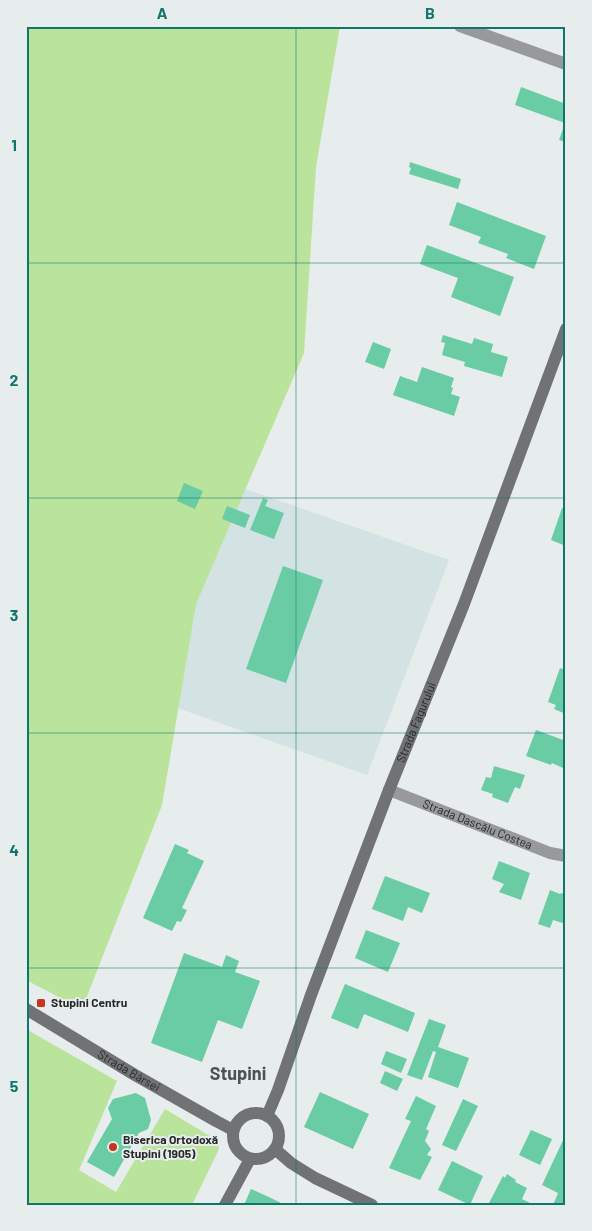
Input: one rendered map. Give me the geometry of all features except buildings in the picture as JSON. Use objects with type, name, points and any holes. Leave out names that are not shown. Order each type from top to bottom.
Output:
[{"type":"street","points":[[460,26],[566,64]]},
{"type":"street","name":"Strada Fagurului","points":[[268,1116],[311,995],[389,790],[464,604],[566,329]]},
{"type":"street","name":"Strada Dascălu Costea","points":[[389,790],[550,852],[566,856]]},
{"type":"street","name":"Strada Bârsei","points":[[26,1009],[135,1075],[233,1130]]},
{"type":"street","points":[[250,1114],[268,1116],[276,1125],[278,1131],[279,1137],[275,1149],[266,1157],[255,1159],[239,1152],[235,1148],[232,1136],[233,1130],[240,1119],[250,1114]]},
{"type":"street","points":[[275,1149],[291,1164],[315,1178],[372,1205]]},
{"type":"street","points":[[225,1205],[250,1158]]},
{"type":"shaded area","points":[[171,463],[449,560],[367,775],[82,674]]},
{"type":"green space","points":[[26,26],[340,26],[316,167],[304,353],[196,604],[162,805],[82,1009],[26,980]]},
{"type":"green space","points":[[26,1029],[117,1081],[79,1170],[116,1192],[165,1109],[218,1141],[219,1149],[192,1205],[26,1205]]},
{"type":"place","name":"Stupini Centru","points":[[41,1003]]},
{"type":"place","name":"Biserica Ortodoxă Stupini (1905)","points":[[113,1147]]},
{"type":"district","name":"Stupini","points":[[238,1074]]}]
